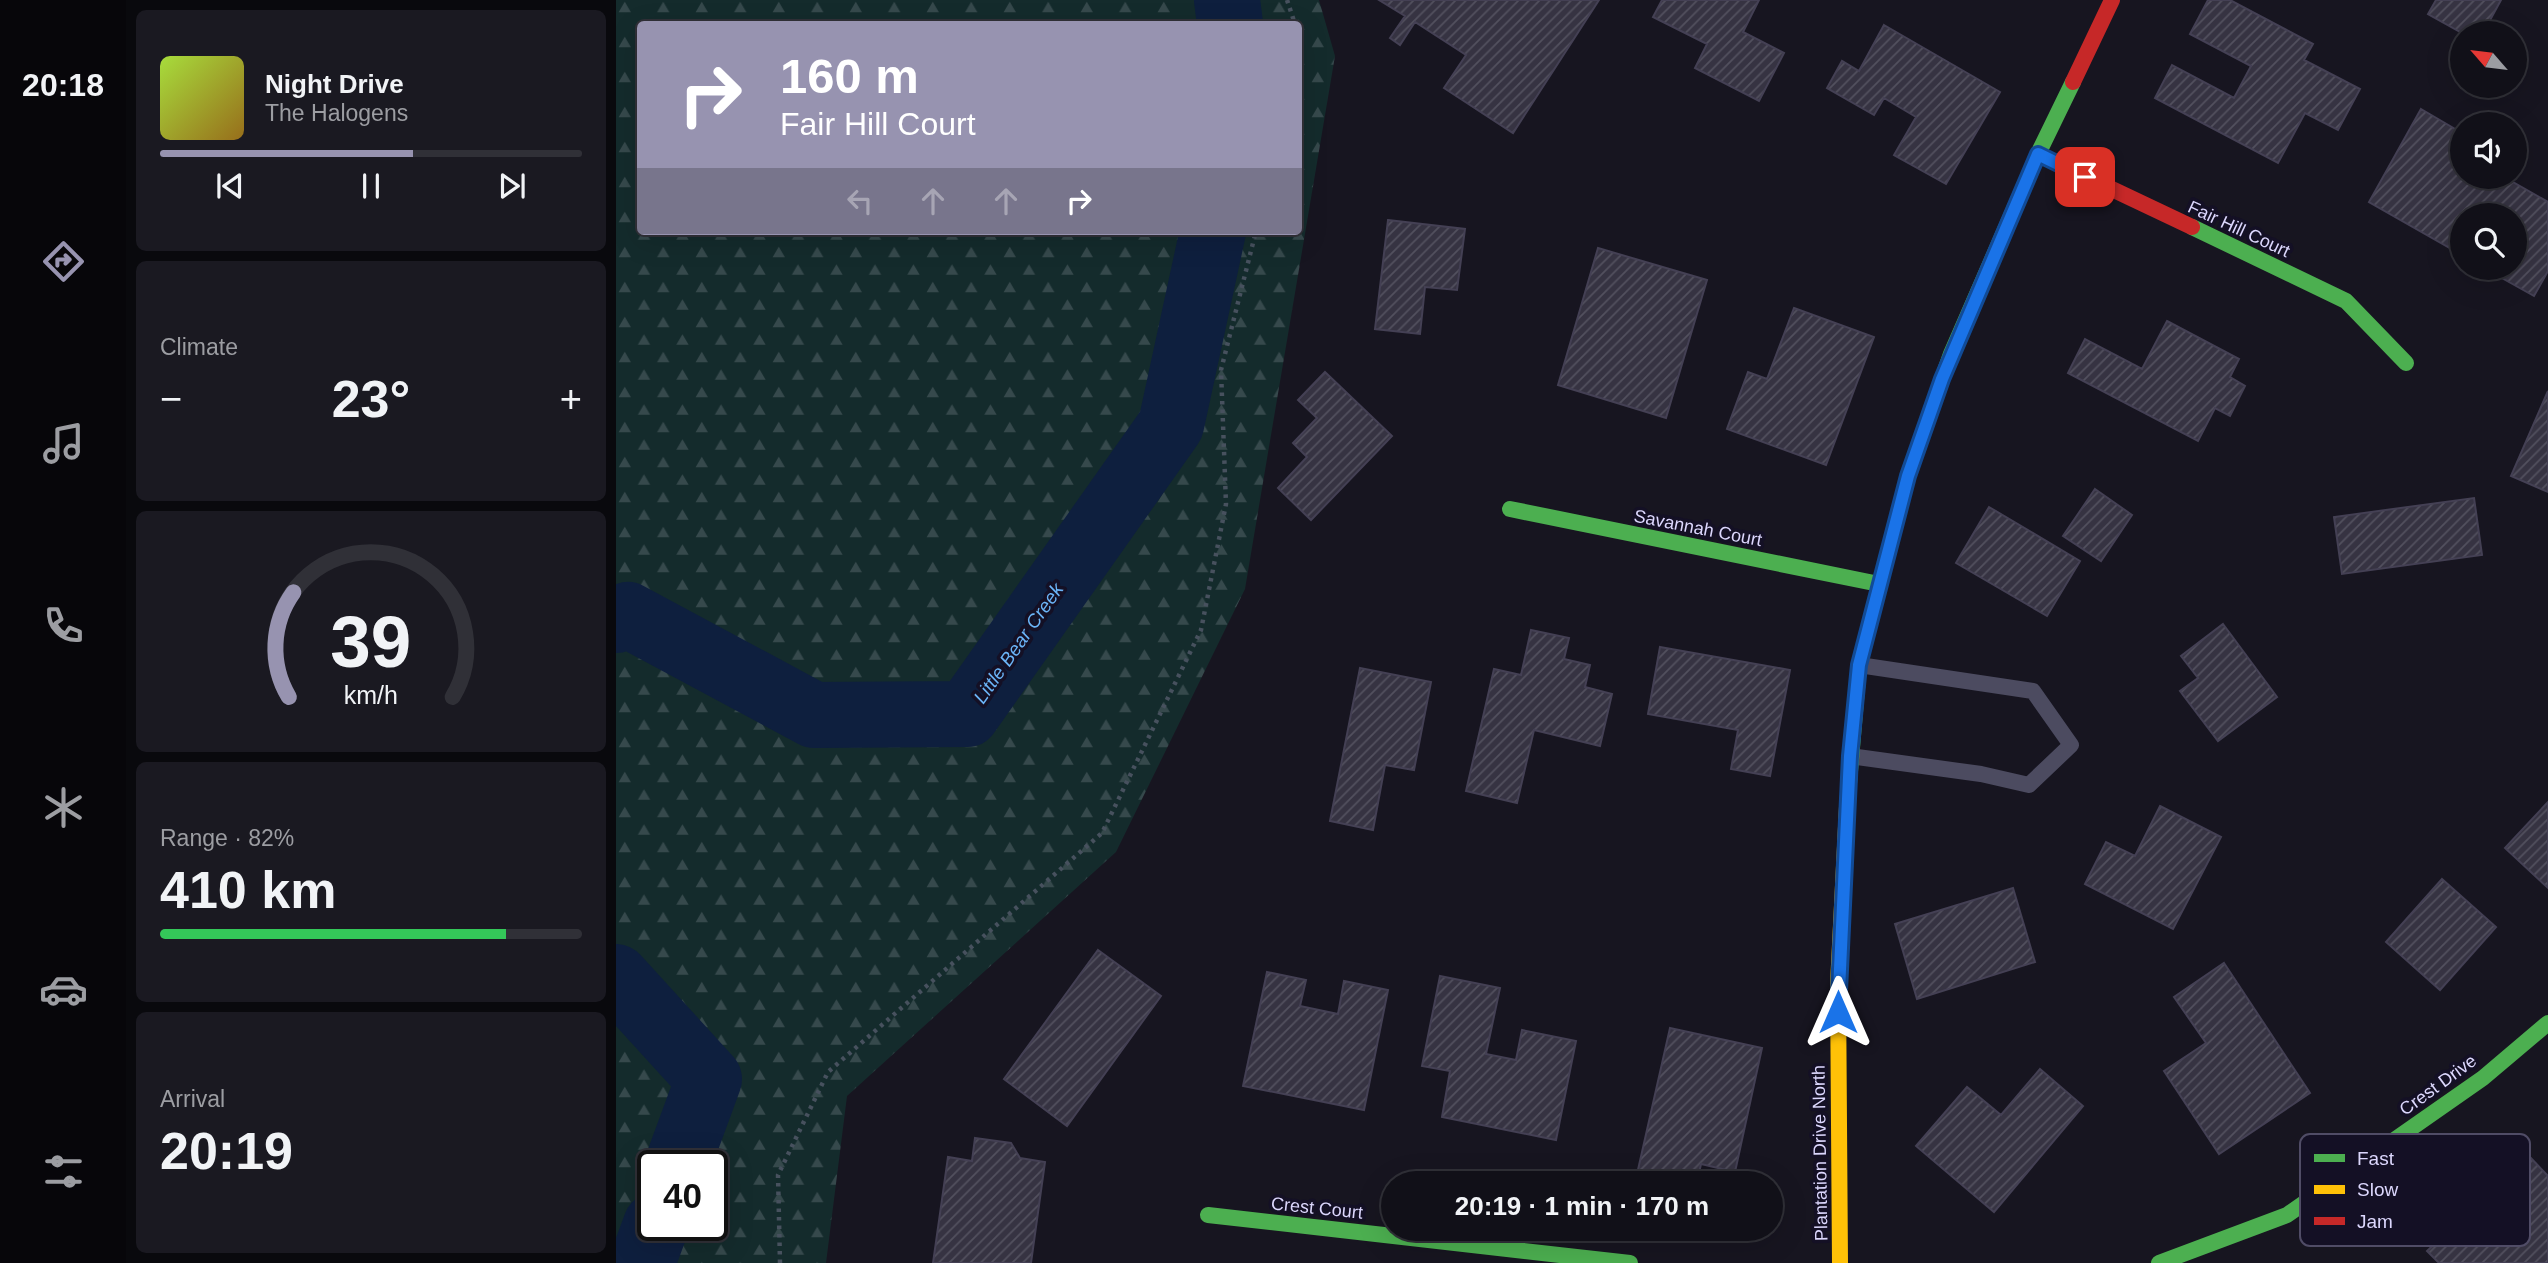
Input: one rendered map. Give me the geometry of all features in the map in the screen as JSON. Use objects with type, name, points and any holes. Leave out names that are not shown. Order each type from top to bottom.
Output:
[{"type":"street","name":"Plantation Drive North","points":[[1840,1263],[1838,984],[1850,756],[1859,665],[1908,476],[1951,354],[2038,154],[2112,0]]},
{"type":"street","name":"Fair Hill Court","points":[[2038,154],[2346,301],[2406,363]]},
{"type":"street","name":"Savannah Court","points":[[1510,509],[1879,584]]},
{"type":"street","name":"Crest Drive","points":[[2403,1134],[2483,1078],[2548,1023]]},
{"type":"street","name":"Crest Drive","points":[[2159,1263],[2287,1215],[2300,1206]]},
{"type":"street","name":"Crest Court","points":[[1208,1215],[1630,1263]]},
{"type":"lane","points":[[1850,756],[1982,774],[2029,785],[2071,745],[2033,691],[1859,665]]},
{"type":"path","points":[[1287,0],[1294,21]]},
{"type":"path","points":[[780,1263],[778,1175],[828,1072],[1102,833],[1201,629],[1226,504],[1221,370],[1255,235]]},
{"type":"green space","points":[[616,0],[1319,0],[1335,56],[1245,589],[1116,852],[847,1096],[826,1263],[616,1263]]},
{"type":"building","points":[[1379,0],[1599,0],[1513,133],[1444,88],[1466,55],[1415,22],[1400,45],[1390,38],[1405,16]]},
{"type":"building","points":[[1662,0],[1759,0],[1743,32],[1784,53],[1759,101],[1695,68],[1707,44],[1653,17]]},
{"type":"building","points":[[2208,0],[2230,0],[2313,44],[2304,60],[2360,89],[2338,130],[2305,113],[2278,163],[2155,98],[2172,65],[2234,98],[2251,66],[2190,34]]},
{"type":"building","points":[[2436,0],[2501,0],[2490,21],[2450,21],[2450,26],[2428,14]]},
{"type":"building","points":[[1884,25],[2000,92],[1946,184],[1894,155],[1916,117],[1884,98],[1874,115],[1827,88],[1842,61],[1859,71]]},
{"type":"building","points":[[2421,109],[2450,126],[2450,189],[2525,189],[2548,202],[2548,271],[2534,296],[2505,280],[2527,280],[2527,203],[2450,203],[2450,248],[2369,202]]},
{"type":"building","points":[[1388,220],[1465,229],[1457,290],[1425,287],[1420,334],[1375,329]]},
{"type":"building","points":[[1598,248],[1707,280],[1666,418],[1558,385]]},
{"type":"building","points":[[1794,308],[1874,337],[1826,465],[1727,429],[1748,372],[1767,379]]},
{"type":"building","points":[[2167,321],[2239,359],[2230,377],[2245,386],[2230,416],[2215,408],[2198,441],[2068,373],[2085,339],[2142,369]]},
{"type":"building","points":[[1325,372],[1392,436],[1311,520],[1278,488],[1307,457],[1293,443],[1317,418],[1298,400]]},
{"type":"building","points":[[2548,391],[2548,492],[2511,476]]},
{"type":"building","points":[[2095,489],[2132,515],[2101,561],[2063,536]]},
{"type":"building","points":[[2474,498],[2482,555],[2342,574],[2334,517]]},
{"type":"building","points":[[1989,507],[2080,561],[2047,616],[1956,563]]},
{"type":"building","points":[[2223,624],[2277,697],[2218,741],[2180,691],[2198,678],[2181,656]]},
{"type":"building","points":[[1531,630],[1569,638],[1564,659],[1590,665],[1585,687],[1612,694],[1600,746],[1534,730],[1517,803],[1466,791],[1494,669],[1521,675]]},
{"type":"building","points":[[1660,647],[1790,670],[1770,776],[1731,769],[1738,730],[1648,714]]},
{"type":"building","points":[[1360,668],[1431,682],[1414,770],[1385,765],[1373,830],[1330,821]]},
{"type":"building","points":[[2548,802],[2548,888],[2505,848]]},
{"type":"building","points":[[2160,806],[2221,837],[2173,929],[2085,884],[2106,842],[2135,856]]},
{"type":"building","points":[[2442,879],[2496,927],[2440,990],[2386,942]]},
{"type":"building","points":[[2013,888],[2035,962],[1917,999],[1895,924]]},
{"type":"building","points":[[1098,950],[1161,996],[1067,1126],[1004,1079]]},
{"type":"building","points":[[2224,963],[2310,1093],[2219,1154],[2164,1071],[2206,1043],[2174,997]]},
{"type":"building","points":[[1267,972],[1306,980],[1300,1006],[1338,1014],[1344,981],[1388,990],[1364,1110],[1243,1086]]},
{"type":"building","points":[[1440,976],[1500,988],[1486,1054],[1516,1060],[1522,1030],[1576,1041],[1556,1140],[1442,1117],[1450,1071],[1422,1066]]},
{"type":"building","points":[[1670,1028],[1762,1048],[1735,1171],[1701,1164],[1700,1171],[1638,1171]]},
{"type":"building","points":[[2040,1069],[2083,1106],[1994,1212],[1916,1146],[1967,1087],[2001,1115]]},
{"type":"building","points":[[975,1138],[1011,1143],[1020,1158],[1045,1162],[1031,1263],[933,1263],[948,1157],[972,1161]]},
{"type":"building","points":[[2530,1157],[2548,1176],[2548,1263],[2439,1263],[2427,1251],[2432,1246],[2530,1246]]},
{"type":"waterway","name":"Little Bear Creek","points":[[1227,0],[1230,21]]},
{"type":"waterway","name":"Little Bear Creek","points":[[616,620],[628,615],[814,715],[967,714],[1171,425],[1212,235]]},
{"type":"waterway","name":"Little Bear Creek","points":[[616,977],[709,1079],[683,1150]]},
{"type":"waterway","name":"Little Bear Creek","points":[[642,1263],[650,1241]]},
{"type":"traffic: fast","points":[[1847,807],[1859,665],[1908,476],[1951,354],[2038,154],[2073,82]]},
{"type":"traffic: fast","points":[[2192,227],[2346,301],[2406,363]]},
{"type":"traffic: fast","points":[[1510,509],[1879,584]]},
{"type":"traffic: fast","points":[[2403,1134],[2483,1078],[2548,1023]]},
{"type":"traffic: fast","points":[[2159,1263],[2287,1215],[2300,1206]]},
{"type":"traffic: fast","points":[[1208,1215],[1630,1263]]},
{"type":"traffic: slow","points":[[1840,1263],[1838,984],[1847,807]]},
{"type":"traffic: jam","points":[[2073,82],[2112,0]]},
{"type":"traffic: jam","points":[[2038,154],[2192,227]]},
{"type":"route","points":[[1838,1012],[1850,756],[1859,665],[1908,476],[1951,354],[2038,154],[2085,177]]}]
